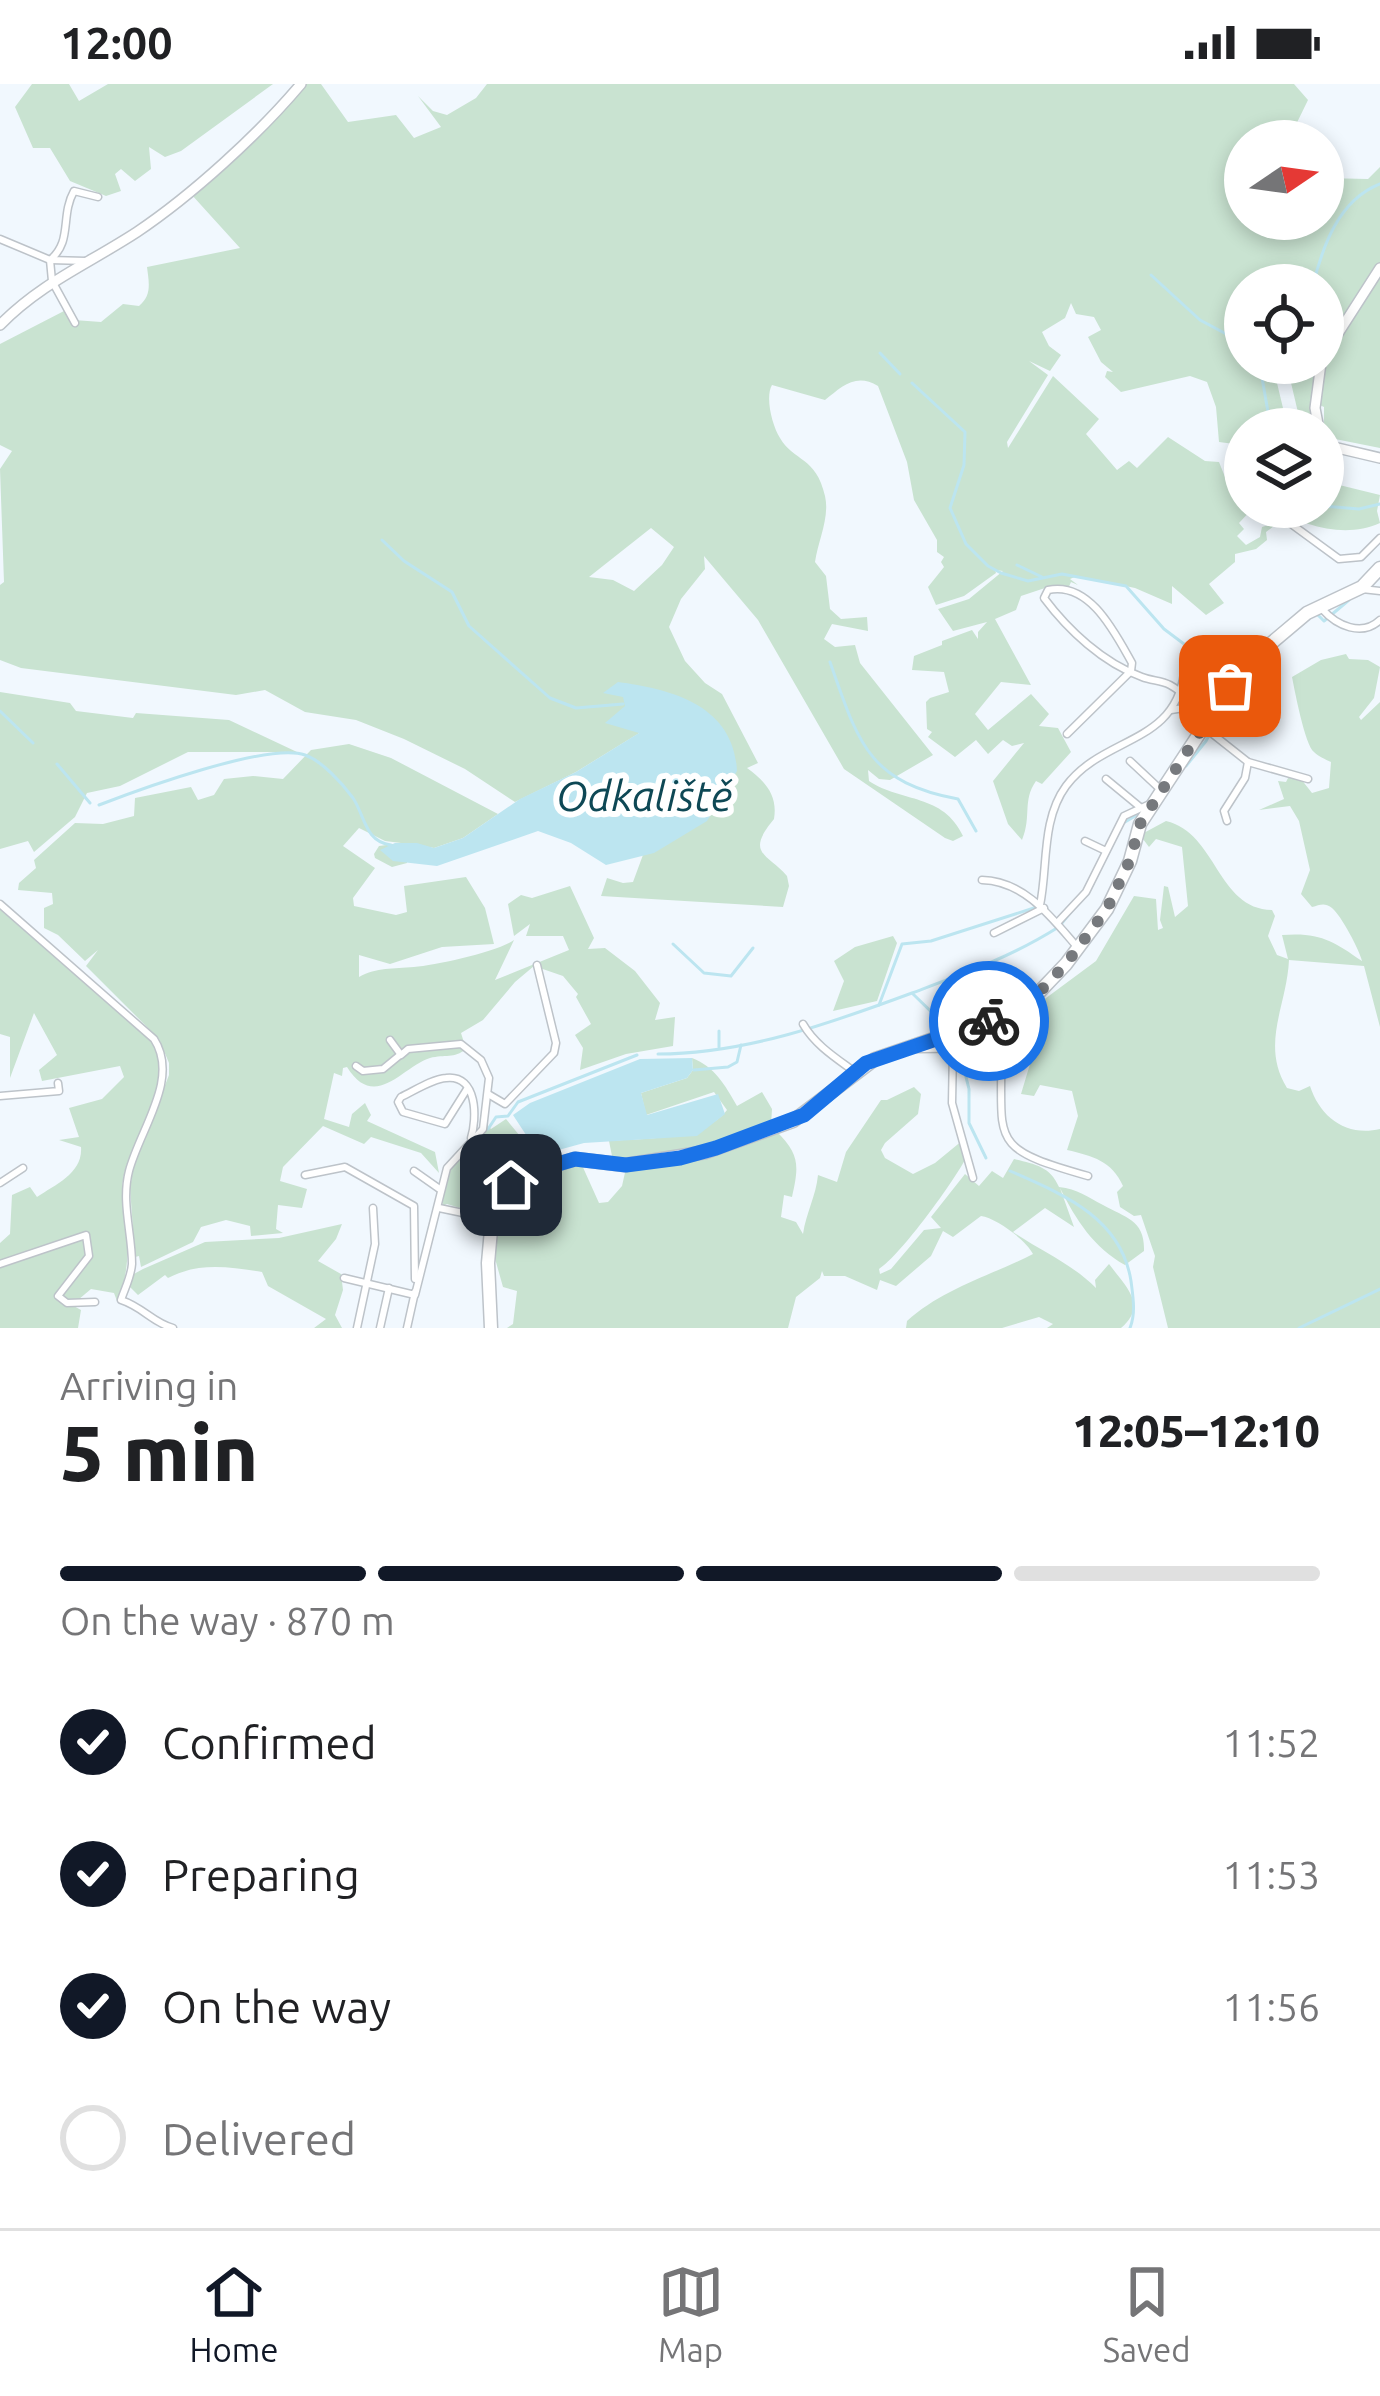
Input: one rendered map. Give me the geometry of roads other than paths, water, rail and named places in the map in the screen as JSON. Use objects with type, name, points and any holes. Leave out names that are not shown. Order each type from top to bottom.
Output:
[{"type":"main road","points":[[491,1328],[492,1219],[511,1185],[534,1170],[575,1159],[618,1165],[680,1158],[788,1124],[875,1059],[1016,1012],[1078,948],[1107,909],[1151,800],[1227,691],[1260,651],[1327,613],[1380,568]]},
{"type":"street","points":[[0,325],[26,298],[90,262],[168,208],[260,129],[301,84]]},
{"type":"street","points":[[50,260],[63,250],[65,208],[74,191],[98,197]]},
{"type":"street","points":[[0,239],[50,260],[90,262]]},
{"type":"street","points":[[50,260],[52,281],[75,323]]},
{"type":"street","points":[[1344,325],[1380,268]]},
{"type":"street","points":[[1344,450],[1380,458]]},
{"type":"street","points":[[1297,528],[1340,559],[1361,557],[1380,538]]},
{"type":"street","points":[[1358,589],[1380,591]]},
{"type":"street","points":[[1067,734],[1131,671],[1132,663],[1103,614],[1069,590],[1048,590],[1044,598],[1072,632],[1131,671],[1182,692],[1248,762],[1308,779]]},
{"type":"street","points":[[1327,613],[1357,630],[1367,630],[1380,620]]},
{"type":"street","points":[[1193,649],[1227,691],[1262,713]]},
{"type":"street","points":[[1042,907],[1046,877],[1041,862],[1065,787],[1096,758],[1150,731],[1182,692],[1184,673]]},
{"type":"street","points":[[1171,710],[1196,706]]},
{"type":"street","points":[[1130,761],[1151,800]]},
{"type":"street","points":[[1227,821],[1225,811],[1245,778],[1248,762]]},
{"type":"street","points":[[1106,779],[1151,800]]},
{"type":"street","points":[[1058,923],[1086,892],[1118,826],[1151,800]]},
{"type":"street","points":[[1108,820],[1118,826]]},
{"type":"street","points":[[1085,841],[1106,851]]},
{"type":"street","points":[[982,880],[997,880],[1042,907],[1078,948]]},
{"type":"street","points":[[0,904],[162,1050],[165,1074],[126,1187],[131,1270],[121,1298],[173,1328]]},
{"type":"street","points":[[994,933],[1042,907]]},
{"type":"street","points":[[488,1094],[505,1105],[554,1053],[556,1043],[537,965]]},
{"type":"street","points":[[1016,1012],[1001,1048],[999,1113],[1010,1144],[1035,1160],[1088,1176]]},
{"type":"street","points":[[805,1027],[819,1046],[855,1072]]},
{"type":"street","points":[[390,1040],[401,1055]]},
{"type":"street","points":[[356,1066],[363,1071],[383,1069],[408,1049],[466,1046],[487,1071],[483,1129],[447,1168],[407,1328]]},
{"type":"street","points":[[907,1048],[1001,1048]]},
{"type":"street","points":[[953,1050],[952,1103],[974,1178]]},
{"type":"street","points":[[467,1089],[445,1124],[406,1113],[399,1106],[401,1097],[447,1078],[467,1089],[477,1112],[470,1142]]},
{"type":"street","points":[[0,1096],[59,1091],[58,1083]]},
{"type":"street","points":[[305,1175],[345,1167],[416,1210],[415,1295]]},
{"type":"street","points":[[0,1183],[23,1168]]},
{"type":"street","points":[[414,1172],[442,1190]]},
{"type":"street","points":[[357,1328],[376,1227],[373,1208]]},
{"type":"street","points":[[439,1208],[492,1219]]},
{"type":"street","points":[[0,1264],[86,1235],[89,1256],[58,1296],[67,1303],[95,1302]]},
{"type":"street","points":[[344,1278],[415,1295]]},
{"type":"street","points":[[380,1328],[389,1288]]},
{"type":"water","name":"Odkaliště","points":[[618,682],[696,704],[725,730],[737,771],[707,821],[654,853],[606,865],[571,843],[538,831],[437,866],[393,861],[380,850],[395,843],[434,848],[463,838],[520,799],[639,733],[605,723],[625,706],[623,697],[603,693]]},
{"type":"water","points":[[692,1058],[693,1070],[687,1078],[641,1093],[647,1115],[718,1094],[725,1114],[697,1136],[584,1143],[544,1154],[513,1115],[530,1103],[640,1059]]},
{"type":"waterway","points":[[1319,264],[1343,212],[1380,184]]},
{"type":"waterway","points":[[1151,275],[1200,320],[1224,333]]},
{"type":"waterway","points":[[880,353],[900,374]]},
{"type":"waterway","points":[[912,383],[965,432],[964,465],[950,508],[966,544],[988,566],[1028,581],[1062,574],[1126,586],[1164,629],[1188,647],[1211,680],[1224,686]]},
{"type":"waterway","points":[[1263,384],[1267,408]]},
{"type":"waterway","points":[[1344,508],[1380,504]]},
{"type":"waterway","points":[[382,540],[404,561],[452,592],[469,626],[550,698],[576,708],[623,704]]},
{"type":"waterway","points":[[1017,565],[1042,577]]},
{"type":"waterway","points":[[1317,614],[1324,621],[1349,600]]},
{"type":"waterway","points":[[830,662],[870,754],[904,782],[958,799],[976,831]]},
{"type":"waterway","points":[[1186,766],[1226,704]]},
{"type":"waterway","points":[[0,711],[33,743]]},
{"type":"waterway","points":[[99,805],[234,761],[305,755],[343,786],[376,839],[391,845]]},
{"type":"waterway","points":[[57,764],[90,803]]},
{"type":"waterway","points":[[1125,822],[1142,812]]},
{"type":"waterway","points":[[1062,923],[1093,884]]},
{"type":"waterway","points":[[879,1005],[902,944],[931,941],[1037,907]]},
{"type":"waterway","points":[[658,1054],[723,1049],[819,1025],[968,972],[1057,928]]},
{"type":"waterway","points":[[673,944],[704,973],[731,976],[753,948]]},
{"type":"waterway","points":[[913,994],[949,1029]]},
{"type":"waterway","points":[[719,1031],[719,1047]]},
{"type":"waterway","points":[[694,1070],[728,1067],[737,1062],[741,1045]]},
{"type":"waterway","points":[[960,1053],[969,1089],[969,1123],[986,1158]]},
{"type":"waterway","points":[[488,1129],[496,1117],[508,1116],[518,1102],[637,1055]]},
{"type":"waterway","points":[[1010,1171],[1068,1199],[1115,1240],[1131,1281],[1130,1328]]},
{"type":"waterway","points":[[1299,1328],[1380,1289]]}]
